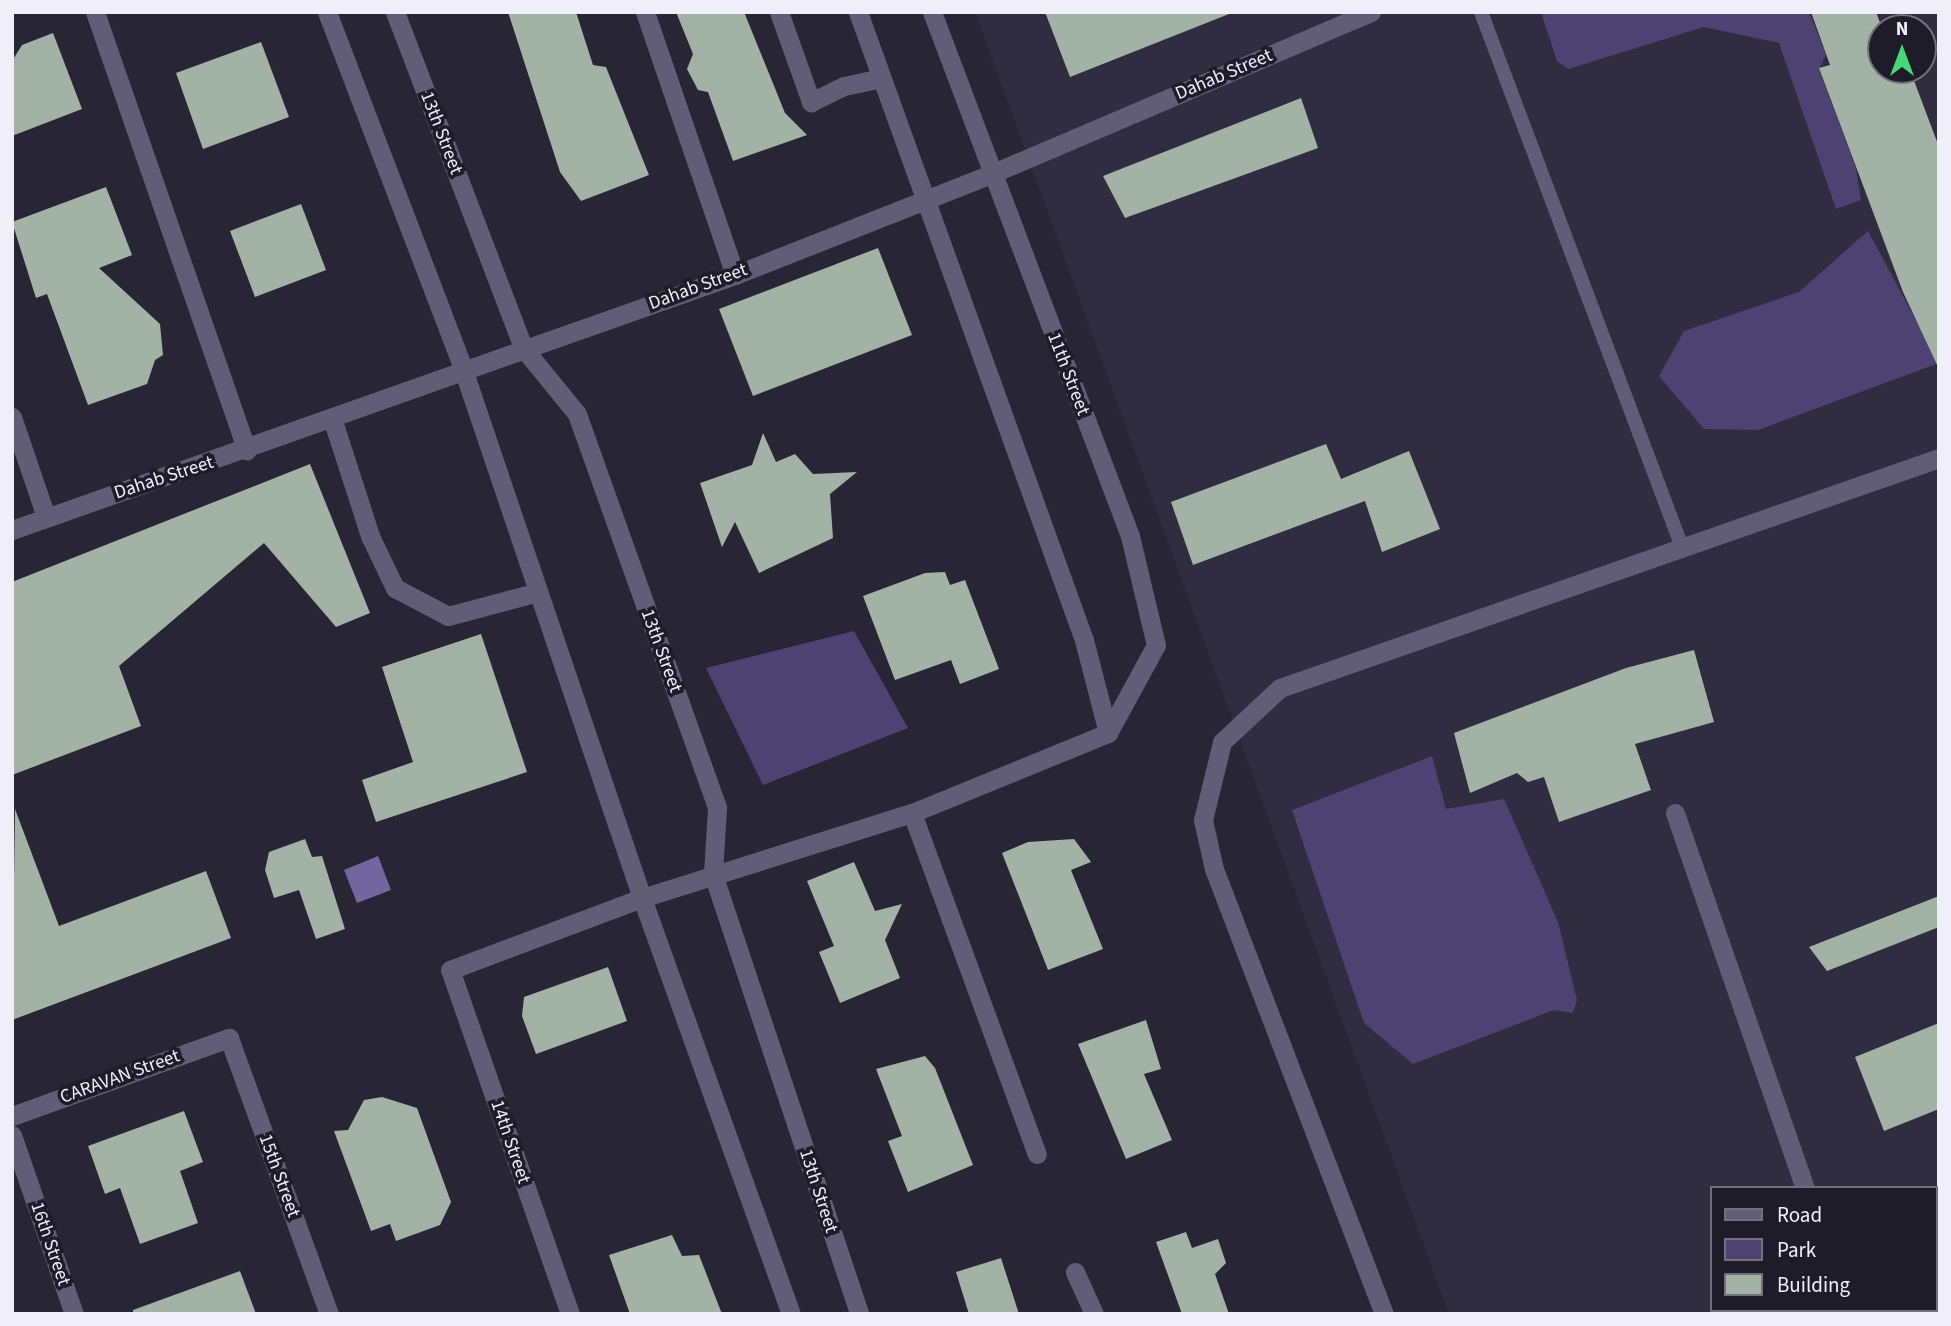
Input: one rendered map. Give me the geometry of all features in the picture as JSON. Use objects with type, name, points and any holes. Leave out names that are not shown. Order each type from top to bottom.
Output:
[{"type":"street","points":[[95,12],[247,450]]},
{"type":"street","points":[[327,12],[463,369],[642,898],[791,1314]]},
{"type":"street","name":"13th Street","points":[[396,12],[524,349],[577,414],[717,808],[713,874],[859,1314]]},
{"type":"street","points":[[645,12],[735,275]]},
{"type":"street","points":[[779,12],[811,103],[844,86],[881,78]]},
{"type":"street","points":[[642,898],[912,813],[1108,733],[1084,640],[923,201],[858,12]]},
{"type":"street","name":"11th Street","points":[[932,12],[1130,536],[1156,645],[1108,733]]},
{"type":"street","name":"Dahab Street","points":[[12,530],[247,450],[463,369],[735,275],[991,174],[1371,12]]},
{"type":"street","points":[[12,417],[46,517]]},
{"type":"street","points":[[332,418],[370,536],[395,588],[448,616],[538,592]]},
{"type":"street","points":[[1384,1314],[1213,869],[1203,820],[1222,742],[1280,688],[1939,458]]},
{"type":"street","points":[[912,813],[1037,1154]]},
{"type":"street","points":[[1675,813],[1804,1186]]},
{"type":"street","name":"14th Street","points":[[570,1314],[450,970],[642,898]]},
{"type":"street","name":"CARAVAN Street","points":[[12,1116],[229,1038]]},
{"type":"street","name":"15th Street","points":[[229,1038],[329,1314]]},
{"type":"street","name":"16th Street","points":[[12,1135],[74,1314]]},
{"type":"street","points":[[1075,1272],[1094,1314]]},
{"type":"lane","points":[[1481,12],[1682,547]]},
{"type":"shaded area","points":[[975,12],[1939,12],[1939,1314],[1449,1314]]},
{"type":"shaded area","points":[[378,856],[391,890],[357,903],[344,870]]},
{"type":"green space","points":[[1541,12],[1809,12],[1826,55],[1819,69],[1856,168],[1861,200],[1836,209],[1779,43],[1704,27],[1568,69],[1557,61]]},
{"type":"green space","points":[[1868,231],[1939,363],[1758,430],[1704,429],[1659,376],[1684,331],[1799,292]]},
{"type":"green space","points":[[854,631],[908,728],[763,785],[706,668]]},
{"type":"green space","points":[[1432,756],[1446,809],[1504,799],[1558,922],[1577,1000],[1573,1013],[1554,1010],[1413,1064],[1364,1023],[1292,810]]},
{"type":"building","points":[[508,12],[576,12],[593,65],[606,67],[649,175],[581,201],[560,172]]},
{"type":"building","points":[[676,12],[744,12],[785,113],[807,135],[733,161],[708,92],[698,90],[687,69],[693,54]]},
{"type":"building","points":[[1045,12],[1229,12],[1229,14],[1070,77]]},
{"type":"building","points":[[1811,12],[1876,12],[1877,14],[1867,14],[1867,84],[1915,84],[1939,147],[1939,369],[1903,292],[1819,68],[1830,65]]},
{"type":"building","points":[[53,33],[82,109],[12,136],[12,61],[22,45]]},
{"type":"building","points":[[261,42],[289,117],[203,149],[176,73]]},
{"type":"building","points":[[1301,98],[1318,148],[1125,218],[1103,176]]},
{"type":"building","points":[[106,187],[132,255],[99,268],[160,324],[163,355],[155,360],[147,384],[88,405],[47,294],[36,298],[12,222]]},
{"type":"building","points":[[301,204],[326,270],[255,297],[230,231]]},
{"type":"building","points":[[878,248],[912,335],[753,396],[719,309]]},
{"type":"building","points":[[763,433],[776,462],[795,454],[813,474],[857,472],[830,494],[833,538],[759,573],[735,522],[722,547],[700,483],[752,465]]},
{"type":"building","points":[[1326,444],[1341,479],[1409,451],[1440,529],[1382,552],[1365,501],[1193,565],[1171,502]]},
{"type":"building","points":[[310,464],[370,613],[336,627],[264,543],[119,666],[141,726],[12,775],[12,582]]},
{"type":"building","points":[[945,572],[950,585],[965,580],[999,669],[960,684],[951,660],[895,680],[863,596],[925,573]]},
{"type":"building","points":[[481,634],[527,772],[376,822],[362,780],[413,762],[382,667]]},
{"type":"building","points":[[1694,650],[1714,722],[1635,744],[1651,790],[1559,822],[1544,777],[1528,782],[1517,773],[1470,793],[1454,733],[1626,668]]},
{"type":"building","points":[[15,809],[59,926],[206,871],[231,938],[12,1020]]},
{"type":"building","points":[[305,839],[312,857],[322,856],[345,929],[316,939],[299,890],[274,898],[265,870],[269,852]]},
{"type":"building","points":[[1074,839],[1091,862],[1071,870],[1103,949],[1048,970],[1002,853],[1028,842]]},
{"type":"building","points":[[854,862],[875,911],[902,904],[885,940],[900,978],[840,1003],[819,952],[834,946],[807,881]]},
{"type":"building","points":[[1939,896],[1939,927],[1827,971],[1809,947]]},
{"type":"building","points":[[608,967],[627,1021],[536,1054],[522,1016],[524,997]]},
{"type":"building","points":[[1146,1020],[1161,1069],[1144,1074],[1172,1140],[1126,1159],[1078,1044]]},
{"type":"building","points":[[1939,1023],[1939,1109],[1884,1131],[1855,1057]]},
{"type":"building","points":[[925,1056],[935,1068],[973,1165],[908,1192],[888,1141],[902,1136],[876,1069]]},
{"type":"building","points":[[382,1097],[417,1108],[451,1202],[440,1225],[396,1241],[390,1224],[371,1231],[334,1131],[348,1130],[364,1100]]},
{"type":"building","points":[[184,1111],[203,1162],[180,1171],[198,1223],[140,1244],[120,1188],[105,1194],[88,1146]]},
{"type":"building","points":[[1186,1232],[1192,1248],[1218,1239],[1226,1263],[1215,1274],[1229,1314],[1182,1314],[1156,1242]]},
{"type":"building","points":[[672,1235],[682,1256],[699,1255],[722,1314],[630,1314],[609,1255]]},
{"type":"building","points":[[1001,1258],[1019,1314],[969,1314],[956,1272]]},
{"type":"building","points":[[240,1271],[256,1314],[133,1314],[133,1310]]}]
